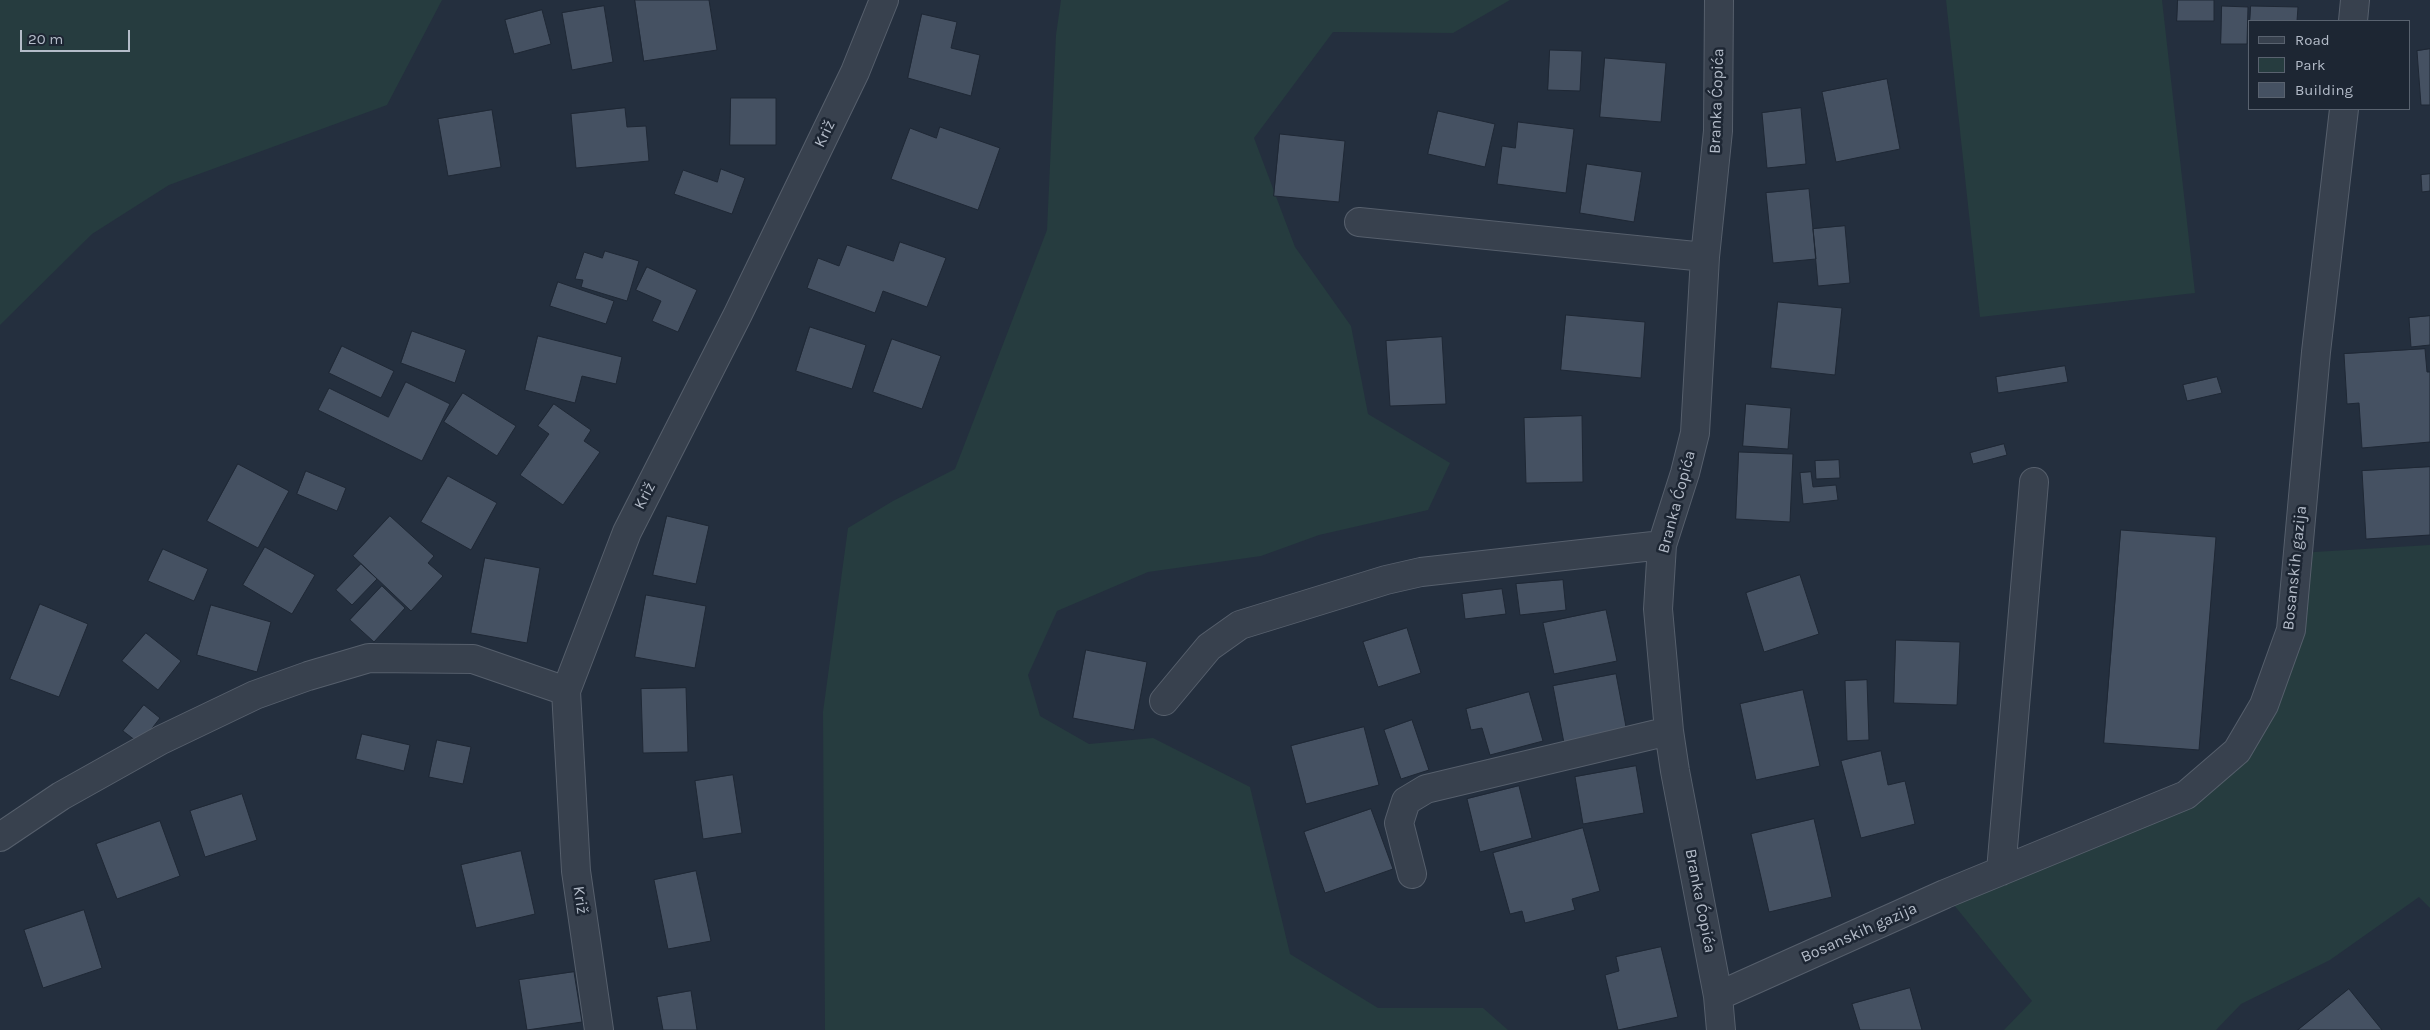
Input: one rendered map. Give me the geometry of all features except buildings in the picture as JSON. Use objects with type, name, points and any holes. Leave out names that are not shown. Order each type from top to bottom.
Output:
[{"type":"street","name":"Križ","points":[[598,1030],[576,871],[566,690],[627,532],[747,296],[855,72],[884,0]]},
{"type":"street","name":"Branka Ćopića","points":[[1719,0],[1718,131],[1705,258],[1696,433],[1662,544],[1658,609],[1669,731],[1718,996],[1721,1030]]},
{"type":"street","points":[[2353,20],[2355,0]]},
{"type":"street","name":"Bosanskih gazija","points":[[1718,996],[2001,871],[2186,795],[2237,751],[2264,705],[2290,630],[2316,352],[2344,110]]},
{"type":"street","points":[[1359,222],[1705,258]]},
{"type":"street","points":[[2001,871],[2034,482]]},
{"type":"street","points":[[1164,701],[1209,648],[1240,625],[1386,580],[1420,572],[1662,544]]},
{"type":"street","points":[[0,837],[60,796],[161,740],[255,695],[308,676],[369,658],[473,659],[566,690]]},
{"type":"street","points":[[1412,874],[1398,823],[1406,801],[1426,789],[1669,731]]},
{"type":"green space","points":[[0,0],[442,0],[387,105],[169,185],[92,234],[0,325]]},
{"type":"green space","points":[[1061,0],[1510,0],[1453,33],[1333,32],[1254,138],[1295,247],[1351,326],[1368,414],[1450,463],[1428,510],[1319,535],[1261,556],[1148,572],[1057,611],[1028,675],[1040,716],[1089,744],[1153,738],[1250,787],[1290,954],[1378,1008],[1483,1008],[1508,1030],[825,1030],[823,712],[848,528],[893,501],[955,469],[1047,230],[1056,35]]},
{"type":"green space","points":[[1946,0],[2162,0],[2195,293],[1980,317]]},
{"type":"green space","points":[[2430,545],[2430,908],[2419,897],[2330,960],[2241,1004],[2216,1030],[2004,1030],[2032,1001],[1945,894],[2186,795],[2264,705],[2298,553]]}]
